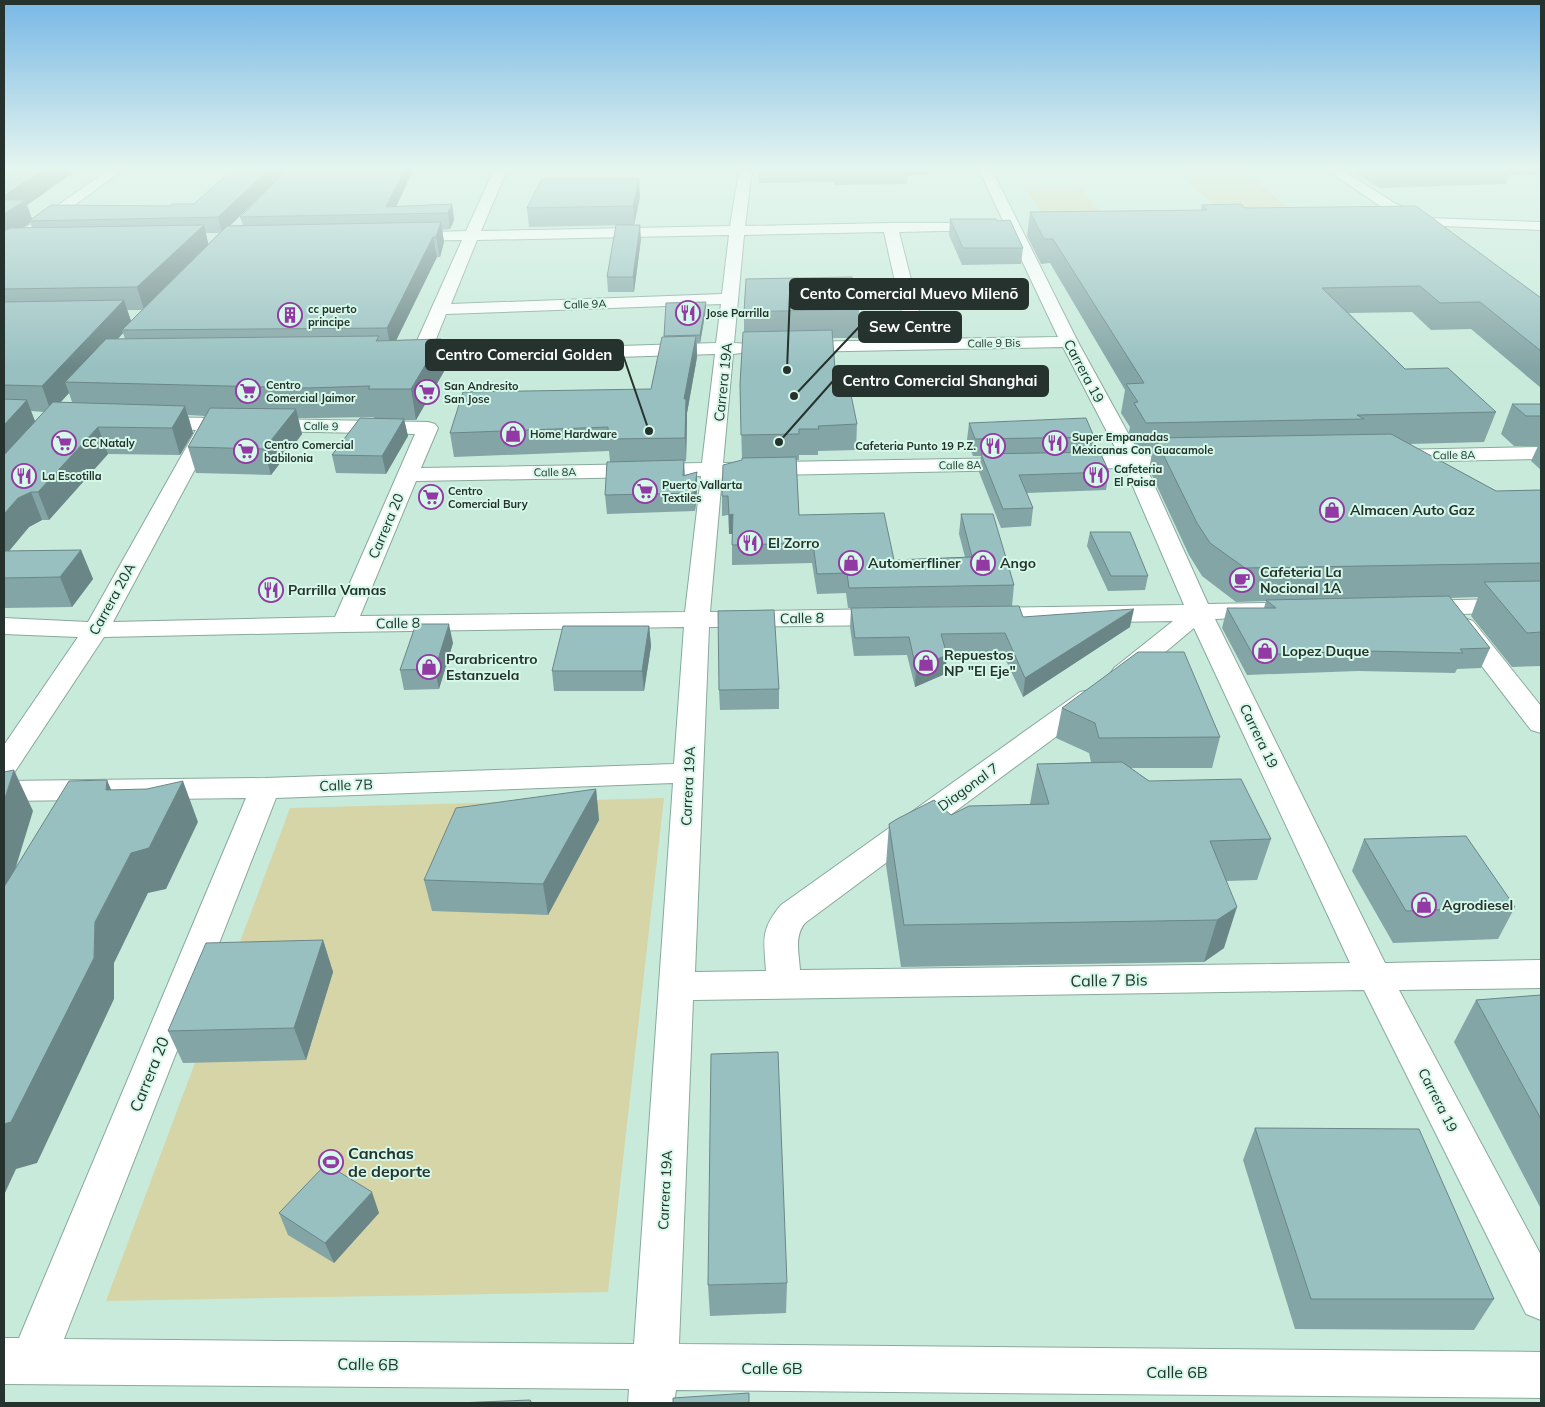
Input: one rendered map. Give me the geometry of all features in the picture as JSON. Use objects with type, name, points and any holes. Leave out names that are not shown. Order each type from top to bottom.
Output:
[{"type":"street","points":[[7,246],[22,236]]},
{"type":"street","points":[[419,358],[471,236]]},
{"type":"street","points":[[393,237],[484,236]]},
{"type":"street","name":"Carrera 19A","points":[[653,1385],[697,619],[736,236]]},
{"type":"street","points":[[892,236],[918,344]]},
{"type":"street","name":"Carrera 19","points":[[1017,236],[1069,342],[1133,462],[1199,612],[1374,976],[1541,1299]]},
{"type":"street","points":[[1447,236],[1451,238]]},
{"type":"street","points":[[7,246],[40,244]]},
{"type":"street","name":"Calle 9A","points":[[440,309],[731,299]]},
{"type":"street","name":"Calle 9 Bis","points":[[784,347],[1069,342]]},
{"type":"street","points":[[389,358],[764,348]]},
{"type":"street","name":"Calle 9","points":[[132,422],[428,428]]},
{"type":"street","name":"Carrera 20A","points":[[4,766],[96,630],[208,424]]},
{"type":"street","name":"Carrera 20","points":[[344,624],[428,428]]},
{"type":"street","name":"Calle 8A","points":[[1375,456],[1541,453]]},
{"type":"street","name":"Calle 8A","points":[[408,475],[1169,461]]},
{"type":"street","points":[[1400,608],[1541,605]]},
{"type":"street","points":[[1449,607],[1541,724]]},
{"type":"street","points":[[966,616],[1290,610]]},
{"type":"street","name":"Diagonal 7","points":[[784,985],[781,938],[783,926],[793,914],[1154,650],[1199,612]]},
{"type":"street","name":"Calle 8","points":[[4,626],[96,630],[344,624],[908,617]]},
{"type":"street","name":"Calle 7B","points":[[4,791],[265,788],[688,773]]},
{"type":"street","name":"Carrera 20","points":[[18,1360],[265,788]]},
{"type":"street","name":"Calle 7 Bis","points":[[677,986],[1541,974]]},
{"type":"street","name":"Calle 6B","points":[[18,1360],[653,1385],[1541,1375]]},
{"type":"green space","points":[[664,798],[608,1292],[106,1301],[290,808]]},
{"type":"building","points":[[4,236],[192,236],[137,287],[4,289]]},
{"type":"building","name":"cc puerto principe","points":[[217,236],[436,236],[433,237],[387,328],[122,330]]},
{"type":"building","points":[[614,236],[639,236],[633,277],[607,277]]},
{"type":"building","points":[[957,236],[1017,236],[1023,248],[963,248]]},
{"type":"building","points":[[1042,236],[1456,236],[1541,298],[1541,351],[1480,302],[1440,303],[1420,286],[1322,288],[1405,369],[1448,368],[1496,412],[1357,415],[1364,419],[1146,423],[1134,403],[1138,402],[1126,384],[1144,383],[1053,239],[1044,239]]},
{"type":"building","points":[[852,277],[859,309],[744,312],[746,279]]},
{"type":"building","points":[[124,300],[42,386],[4,385],[4,302]]},
{"type":"building","points":[[706,302],[700,335],[664,336],[666,303]]},
{"type":"building","points":[[832,330],[837,396],[851,395],[857,424],[818,426],[819,429],[799,429],[799,434],[741,435],[740,384],[743,332]]},
{"type":"building","points":[[379,336],[376,341],[441,339],[411,389],[368,389],[370,386],[307,388],[65,382],[106,339]]},
{"type":"building","points":[[696,336],[684,399],[686,399],[685,438],[608,439],[608,427],[450,433],[463,392],[651,389],[662,337]]},
{"type":"building","points":[[4,399],[27,400],[4,425]]},
{"type":"building","points":[[53,402],[185,406],[172,428],[98,427],[38,492],[31,492],[18,498],[4,514],[4,455]]},
{"type":"building","points":[[1512,404],[1541,404],[1541,416],[1526,416]]},
{"type":"building","points":[[210,408],[296,409],[264,449],[188,447]]},
{"type":"building","points":[[360,418],[404,419],[382,456],[332,455]]},
{"type":"building","points":[[1086,418],[1094,437],[975,439],[969,423]]},
{"type":"building","points":[[1391,434],[1496,491],[1541,490],[1541,563],[1245,568],[1210,543],[1197,523],[1155,438]]},
{"type":"building","points":[[1100,452],[1109,472],[1019,475],[1033,508],[1003,509],[981,454]]},
{"type":"building","points":[[796,457],[799,515],[884,513],[894,560],[972,557],[961,514],[993,514],[1014,585],[849,588],[847,573],[817,574],[813,543],[732,545],[733,514],[729,515],[728,496],[722,496],[723,465],[742,460],[742,458]]},
{"type":"building","points":[[684,460],[683,476],[697,472],[694,493],[605,495],[607,462]]},
{"type":"building","points":[[1090,532],[1130,532],[1148,576],[1111,576]]},
{"type":"building","points":[[81,550],[60,577],[4,578],[4,551]]},
{"type":"building","points":[[1541,581],[1541,632],[1527,633],[1484,582]]},
{"type":"building","points":[[1449,596],[1490,648],[1460,649],[1463,653],[1365,651],[1253,655],[1227,608],[1276,608],[1266,600]]},
{"type":"building","points":[[1019,606],[1023,617],[1134,609],[1025,678],[1005,633],[941,634],[947,655],[916,668],[909,637],[855,638],[851,608]]},
{"type":"building","points":[[774,610],[779,689],[719,690],[718,611]]},
{"type":"building","points":[[416,624],[449,624],[435,669],[400,670]]},
{"type":"building","points":[[563,626],[649,626],[642,671],[552,671]]},
{"type":"building","points":[[1138,652],[1184,652],[1220,737],[1099,738],[1095,723],[1062,708]]},
{"type":"building","points":[[1122,762],[1149,781],[1241,779],[1271,839],[1210,841],[1237,907],[1217,920],[904,925],[889,824],[934,800],[951,815],[969,806],[1049,804],[1037,764]]},
{"type":"building","points":[[14,770],[4,801],[4,772]]},
{"type":"building","points":[[107,780],[106,790],[147,789],[183,781],[149,848],[131,853],[95,922],[94,958],[11,1122],[4,1124],[4,887],[69,781]]},
{"type":"building","points":[[596,789],[543,884],[424,880],[456,808]]},
{"type":"building","points":[[1466,836],[1515,907],[1406,911],[1364,839]]},
{"type":"building","points":[[323,940],[294,1028],[168,1031],[206,943]]},
{"type":"building","points":[[1541,995],[1541,1119],[1476,1000]]},
{"type":"building","points":[[778,1052],[787,1283],[708,1285],[711,1054]]},
{"type":"building","points":[[1255,1128],[1419,1129],[1494,1299],[1311,1299]]},
{"type":"building","points":[[326,1164],[372,1192],[325,1243],[279,1213]]},
{"type":"building","points":[[749,1393],[749,1403],[673,1403],[673,1398]]},
{"type":"building","points":[[530,1400],[532,1403],[457,1403]]},
{"type":"place","name":"Jose Parrilla","points":[[688,313]]},
{"type":"place","name":"cc puerto principe","points":[[290,315]]},
{"type":"place","name":"Cento Comercial Muevo Milenõ","points":[[787,370]]},
{"type":"place","name":"Centro Comercial Jaimor","points":[[248,391]]},
{"type":"place","name":"San Andresito San Jose","points":[[427,392]]},
{"type":"place","name":"Sew Centre","points":[[794,396]]},
{"type":"place","name":"Centro Comercial Golden","points":[[649,431]]},
{"type":"place","name":"Home Hardware","points":[[513,434]]},
{"type":"place","name":"Centro Comercial Shanghai","points":[[779,442]]},
{"type":"place","name":"CC Nataly","points":[[64,443]]},
{"type":"place","name":"Super Empanadas Mexicanas Con Guacamole","points":[[1055,443]]},
{"type":"place","name":"Cafeteria Punto 19 P.Z.","points":[[993,446]]},
{"type":"place","name":"Centro Comercial babilonia","points":[[246,451]]},
{"type":"place","name":"Cafeteria El Paisa","points":[[1096,475]]},
{"type":"place","name":"La Escotilla","points":[[24,476]]},
{"type":"place","name":"Puerto Vallarta Textiles","points":[[645,491]]},
{"type":"place","name":"Centro Comercial Bury","points":[[431,497]]},
{"type":"place","name":"Almacen Auto Gaz","points":[[1332,510]]},
{"type":"place","name":"El Zorro","points":[[750,543]]},
{"type":"place","name":"Automerfliner","points":[[851,563]]},
{"type":"place","name":"Ango","points":[[983,563]]},
{"type":"place","name":"Cafeteria La Nocional 1A","points":[[1242,580]]},
{"type":"place","name":"Parrilla Vamas","points":[[271,590]]},
{"type":"place","name":"Lopez Duque","points":[[1265,651]]},
{"type":"place","name":"Repuestos NP \"El Eje\"","points":[[926,663]]},
{"type":"place","name":"Parabricentro Estanzuela","points":[[429,667]]},
{"type":"place","name":"Agrodiesel","points":[[1424,905]]},
{"type":"place","name":"Canchas de deporte","points":[[331,1162]]}]
